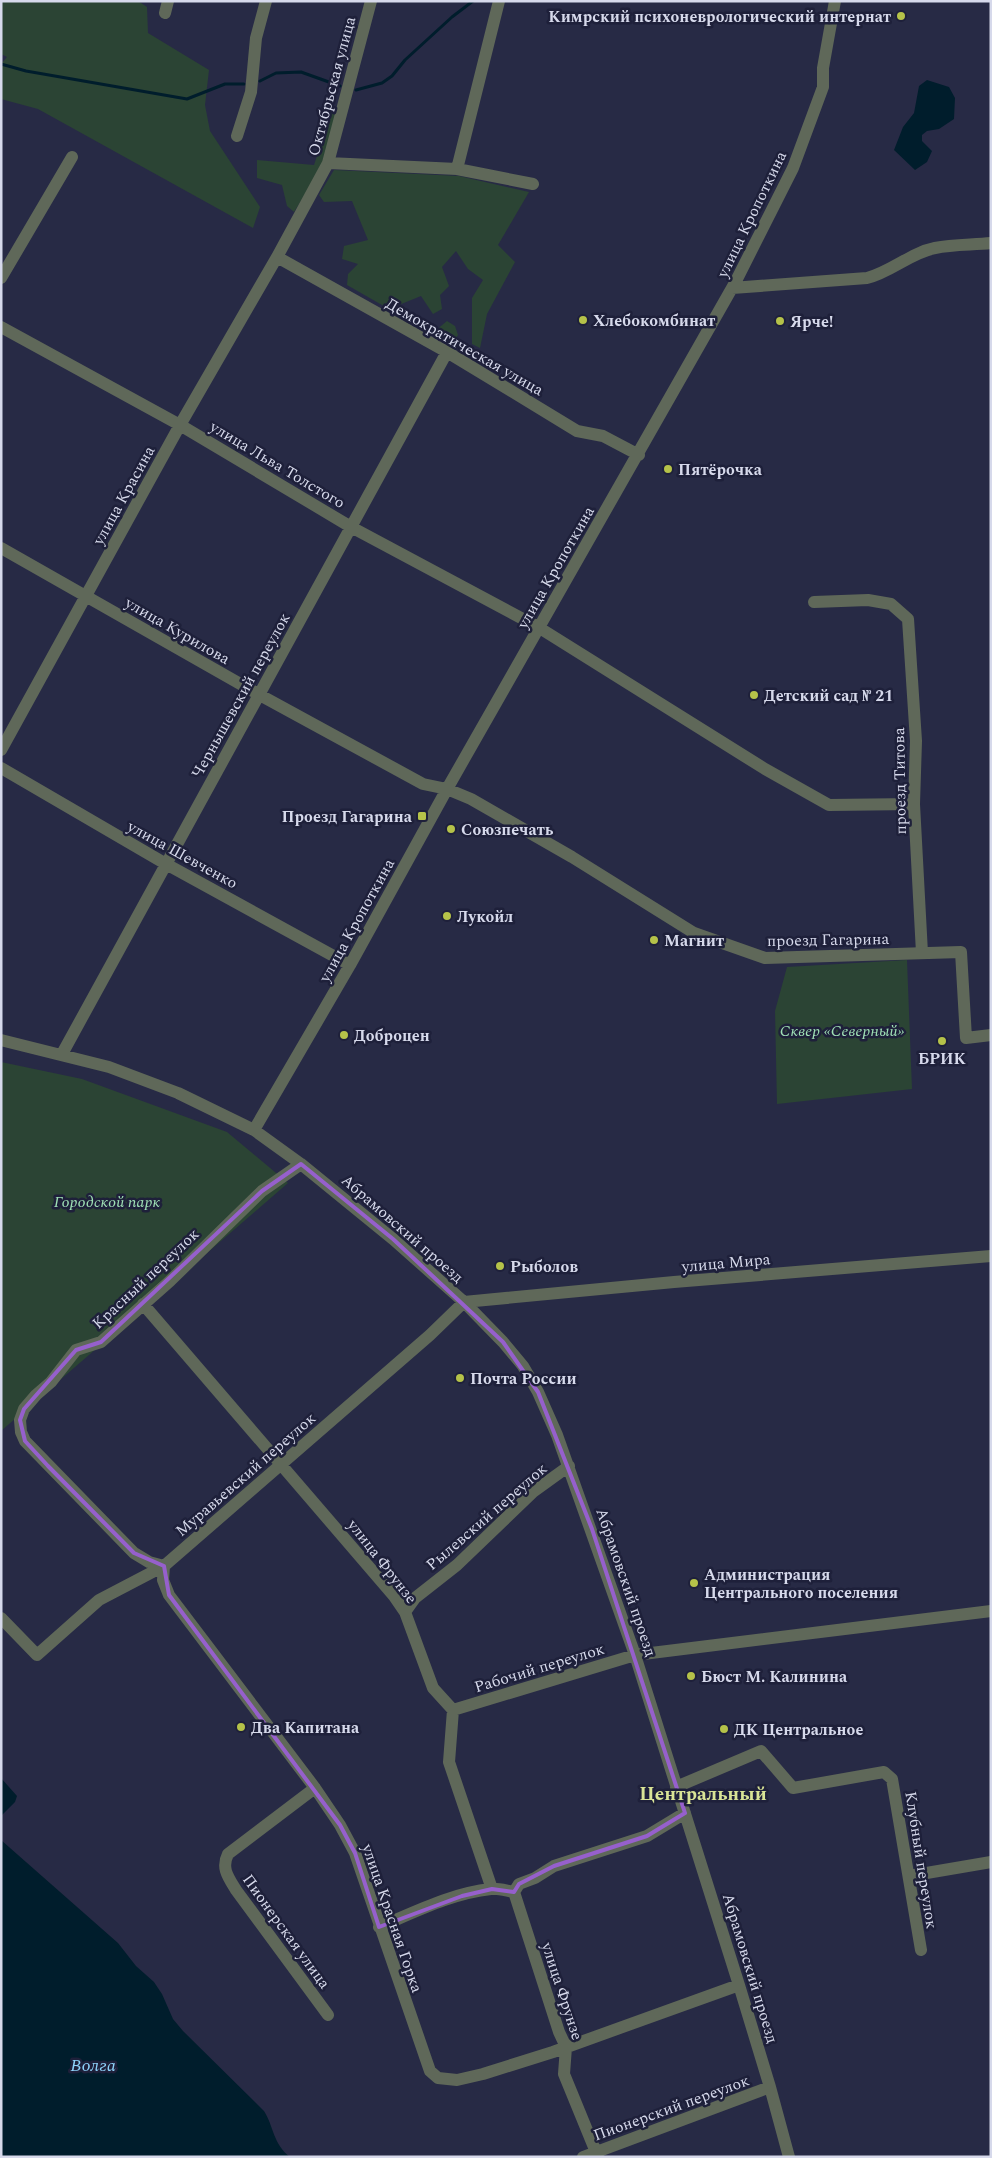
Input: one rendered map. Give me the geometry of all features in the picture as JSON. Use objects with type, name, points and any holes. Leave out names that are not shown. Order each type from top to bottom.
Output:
[{"type":"street","points":[[237,136],[251,92],[256,38],[266,1]]},
{"type":"street","name":"Октябрьская улица","points":[[277,257],[328,163],[371,1]]},
{"type":"street","points":[[457,169],[498,1]]},
{"type":"street","name":"улица Кропоткина","points":[[254,1130],[350,965],[538,627],[639,455],[734,285],[793,168],[823,88],[823,68],[835,1]]},
{"type":"street","points":[[1,278],[72,157]]},
{"type":"street","points":[[328,163],[457,169],[533,184]]},
{"type":"street","points":[[734,285],[867,278],[878,275],[908,258],[936,248],[991,243]]},
{"type":"street","name":"Демократическая улица","points":[[277,257],[447,352],[577,431],[603,436],[639,455]]},
{"type":"street","name":"улица Красина","points":[[1,750],[180,425],[277,257]]},
{"type":"street","name":"улица Льва Толстого","points":[[1,327],[180,425],[351,527],[538,627],[765,769],[829,805],[914,804]]},
{"type":"street","name":"Чернышевский переулок","points":[[62,1054],[447,352]]},
{"type":"street","name":"улица Курилова","points":[[1,548],[258,694],[423,784],[447,789]]},
{"type":"street","name":"проезд Титова","points":[[814,602],[868,600],[891,604],[908,619],[916,741],[914,804],[922,953]]},
{"type":"street","name":"улица Шевченко","points":[[1,768],[166,864],[350,965]]},
{"type":"street","name":"проезд Гагарина","points":[[447,789],[471,799],[567,854],[694,933],[765,958],[962,952],[966,1038],[991,1035]]},
{"type":"street","name":"Абрамовский проезд","points":[[1,1040],[109,1067],[178,1092],[254,1130],[301,1164],[380,1228],[464,1302],[503,1342],[523,1366],[538,1392],[569,1466],[635,1654],[739,1985],[770,2087],[788,2157]]},
{"type":"street","name":"Красный переулок","points":[[164,1566],[150,1562],[134,1553],[48,1466],[25,1441],[21,1432],[20,1420],[24,1409],[51,1382],[76,1350],[101,1342],[170,1281],[262,1191],[301,1164]]},
{"type":"street","name":"улица Мира","points":[[464,1302],[674,1282],[991,1256]]},
{"type":"street","name":"Муравьевский переулок","points":[[1,1618],[37,1655],[99,1600],[164,1566],[430,1335],[464,1302]]},
{"type":"street","name":"улица Фрунзе","points":[[143,1304],[282,1463],[394,1596],[404,1612],[433,1688],[453,1710]]},
{"type":"street","name":"Рылевский переулок","points":[[404,1612],[415,1598],[457,1565],[533,1492],[569,1466]]},
{"type":"street","name":"улица Красная Горка","points":[[164,1566],[163,1580],[169,1595],[315,1788],[340,1825],[355,1854],[430,2070],[438,2078],[457,2080],[483,2074],[566,2047],[739,1985]]},
{"type":"street","name":"Рабочий переулок","points":[[453,1710],[635,1654],[991,1611]]},
{"type":"street","points":[[453,1710],[449,1762],[492,1889]]},
{"type":"street","name":"Клубный переулок","points":[[676,1787],[761,1751],[793,1788],[884,1772],[892,1779],[921,1950]]},
{"type":"street","name":"Пионерская улица","points":[[315,1788],[228,1854],[224,1868],[236,1890],[328,2015]]},
{"type":"street","points":[[379,1926],[442,1901],[492,1889],[514,1892],[519,1884],[535,1878],[554,1866],[647,1836],[685,1814]]},
{"type":"street","points":[[908,1876],[991,1862]]},
{"type":"street","name":"улица Фрунзе","points":[[514,1892],[559,2032],[566,2047],[564,2074],[597,2154]]},
{"type":"street","name":"Пионерский переулок","points":[[583,2157],[597,2154],[770,2087]]},
{"type":"highlighted area","points":[[301,1164],[393,1239],[503,1342],[538,1392],[592,1529],[685,1813],[647,1836],[554,1866],[519,1884],[514,1892],[492,1889],[462,1896],[379,1927],[355,1853],[340,1825],[169,1595],[164,1566],[134,1553],[48,1466],[25,1441],[20,1420],[24,1409],[76,1350],[101,1342],[262,1191]]},
{"type":"green space","points":[[1,1],[138,1],[147,7],[148,33],[209,70],[205,105],[210,131],[260,207],[253,228],[38,109],[1,99],[1,64],[7,57],[1,54]]},
{"type":"green space","points":[[333,108],[340,111],[323,166],[294,212],[287,206],[282,185],[257,178],[257,160],[314,165]]},
{"type":"green space","points":[[334,170],[459,176],[529,192],[498,245],[515,262],[487,314],[480,348],[472,344],[472,298],[483,280],[468,269],[456,251],[442,267],[449,286],[440,295],[442,309],[433,314],[421,296],[389,309],[347,285],[348,274],[358,264],[342,259],[344,246],[368,240],[352,201],[324,202],[319,195]]},
{"type":"green space","points":[[447,321],[455,326],[458,335],[451,345],[441,340],[435,331]]},
{"type":"green space","name":"Сквер «Северный»","points":[[907,960],[912,1089],[777,1104],[775,1011],[787,967]]},
{"type":"green space","name":"Городской парк","points":[[1,1062],[82,1079],[227,1132],[288,1183],[1,1431]]},
{"type":"water","points":[[927,80],[949,87],[955,98],[954,119],[939,129],[927,131],[922,135],[922,141],[932,151],[927,162],[915,170],[894,150],[903,127],[914,113],[919,86]]},
{"type":"water","points":[[1,1778],[17,1796],[15,1802],[1,1816]]},
{"type":"water","name":"Волга","points":[[1,1840],[118,1943],[136,1966],[154,1982],[162,1994],[173,2019],[264,2111],[280,2147],[290,2157],[1,2157]]},
{"type":"waterway","points":[[356,90],[382,83],[392,76],[405,60],[452,17],[473,1]]},
{"type":"waterway","points":[[1,64],[26,71],[187,99],[225,84],[244,84]]},
{"type":"waterway","points":[[260,81],[276,73],[301,72],[340,86]]},
{"type":"place","name":"Кимрский психоневрологический интернат","points":[[901,16]]},
{"type":"place","name":"Хлебокомбинат","points":[[583,320]]},
{"type":"place","name":"Ярче!","points":[[780,321]]},
{"type":"place","name":"Пятёрочка","points":[[668,469]]},
{"type":"place","name":"Детский сад № 21","points":[[754,695]]},
{"type":"place","name":"Проезд Гагарина","points":[[422,816]]},
{"type":"place","name":"Союзпечать","points":[[451,829]]},
{"type":"place","name":"Лукойл","points":[[447,916]]},
{"type":"place","name":"Магнит","points":[[654,940]]},
{"type":"place","name":"Доброцен","points":[[344,1035]]},
{"type":"place","name":"БРИК","points":[[942,1041]]},
{"type":"place","name":"Рыболов","points":[[500,1266]]},
{"type":"place","name":"Почта России","points":[[460,1378]]},
{"type":"place","name":"Администрация Центрального поселения","points":[[694,1583]]},
{"type":"place","name":"Бюст М. Калинина","points":[[691,1676]]},
{"type":"place","name":"Два Капитана","points":[[241,1727]]},
{"type":"place","name":"ДК Центральное","points":[[724,1729]]},
{"type":"district","name":"Центральный","points":[[703,1793]]}]
